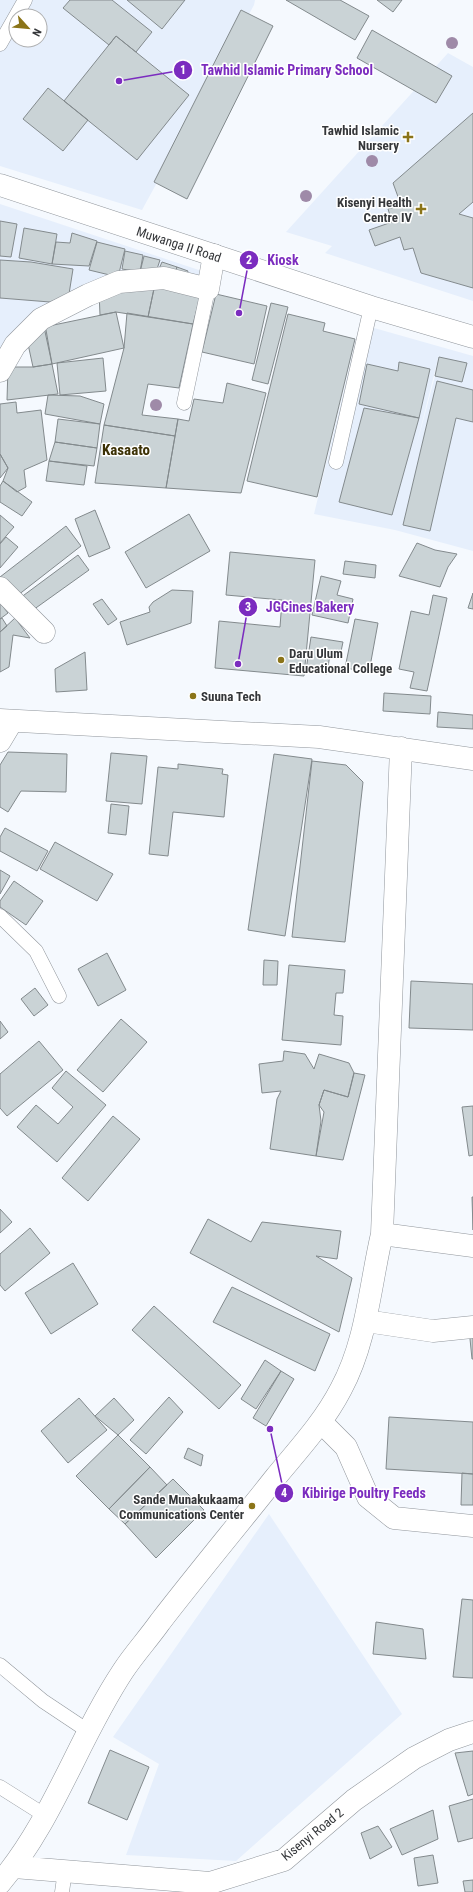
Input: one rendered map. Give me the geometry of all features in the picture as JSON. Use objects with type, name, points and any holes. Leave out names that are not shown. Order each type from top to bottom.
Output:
[{"type":"street","name":"Muwanga II Road","points":[[0,185],[371,307],[473,337]]},
{"type":"street","points":[[0,371],[15,345],[41,319],[88,295],[119,282],[164,278],[208,289],[214,255]]},
{"type":"street","points":[[0,588],[44,632]]},
{"type":"street","points":[[0,741],[6,720],[319,737],[473,758]]},
{"type":"street","points":[[0,1883],[14,1867],[46,1816],[88,1731],[123,1671],[180,1596],[321,1422],[342,1388],[366,1321],[373,1272],[382,1234],[401,748]]},
{"type":"street","points":[[382,1234],[473,1246]]},
{"type":"street","points":[[366,1321],[433,1331],[473,1327]]},
{"type":"street","points":[[321,1422],[346,1447],[368,1496],[394,1518],[473,1526]]},
{"type":"street","name":"Kisenyi Road 2","points":[[14,1867],[210,1883],[284,1860],[338,1813],[414,1758],[450,1740],[473,1732]]},
{"type":"lane","points":[[0,44],[25,0]]},
{"type":"lane","points":[[184,403],[208,289]]},
{"type":"lane","points":[[336,462],[371,307]]},
{"type":"lane","points":[[0,916],[36,951],[59,996]]},
{"type":"lane","points":[[0,1664],[43,1700],[88,1731]]},
{"type":"lane","points":[[0,1787],[46,1816]]},
{"type":"lane","points":[[62,1892],[65,1871]]},
{"type":"shaded area","points":[[0,0],[255,0],[254,5],[142,210],[0,166]]},
{"type":"shaded area","points":[[448,53],[473,67],[473,301],[325,253],[332,246],[286,232]]},
{"type":"shaded area","points":[[0,204],[211,274],[54,304],[6,338],[0,352]]},
{"type":"shaded area","points":[[360,324],[473,356],[473,551],[395,530],[314,514]],"holes":[[[439,355],[435,376],[415,451]]]},
{"type":"shaded area","points":[[269,1514],[402,1714],[236,1861],[126,1855],[159,1764],[113,1737]]},
{"type":"building","points":[[70,0],[112,0],[152,32],[136,52],[116,36],[109,45],[63,8]]},
{"type":"building","points":[[127,0],[185,0],[162,29]]},
{"type":"building","points":[[286,0],[340,0],[369,16],[355,40]]},
{"type":"building","points":[[377,0],[402,0],[393,12]]},
{"type":"building","points":[[241,10],[273,26],[187,199],[154,182]]},
{"type":"building","points":[[372,30],[452,76],[436,103],[357,58]]},
{"type":"building","points":[[116,36],[189,95],[137,160],[64,101]]},
{"type":"building","points":[[48,88],[88,120],[63,151],[23,119]]},
{"type":"building","name":"Kisenyi Health Centre IV","points":[[473,113],[473,202],[459,214],[473,218],[473,288],[421,273],[413,248],[404,250],[400,237],[375,246],[369,230],[392,222],[388,209],[401,205],[393,183]]},
{"type":"building","points":[[0,221],[17,224],[11,257],[0,256]]},
{"type":"building","points":[[24,228],[57,234],[52,264],[19,258]]},
{"type":"building","points":[[72,233],[97,241],[89,266],[52,264],[56,242],[70,243]]},
{"type":"building","points":[[97,242],[125,249],[118,277],[89,270]]},
{"type":"building","points":[[125,251],[143,255],[140,272],[122,269]]},
{"type":"building","points":[[144,256],[160,260],[156,272],[140,272]]},
{"type":"building","points":[[0,260],[31,262],[73,269],[69,294],[50,302],[0,298]]},
{"type":"building","points":[[162,262],[177,267],[174,275],[158,271]]},
{"type":"building","points":[[177,267],[188,271],[186,278],[174,275]]},
{"type":"building","points":[[155,284],[202,289],[193,324],[148,317]]},
{"type":"building","points":[[155,284],[148,317],[116,312],[100,315],[99,292]]},
{"type":"building","points":[[216,294],[267,306],[254,364],[202,352]]},
{"type":"building","points":[[271,303],[288,307],[268,384],[252,380]]},
{"type":"building","points":[[116,312],[124,348],[52,364],[44,327]]},
{"type":"building","points":[[127,313],[193,324],[179,388],[148,384],[142,415],[178,419],[175,436],[104,425],[124,348]]},
{"type":"building","points":[[288,314],[325,323],[323,331],[355,339],[317,497],[247,481]]},
{"type":"building","points":[[46,330],[52,364],[33,367],[26,335]]},
{"type":"building","points":[[439,357],[467,363],[462,382],[435,376]]},
{"type":"building","points":[[103,358],[106,391],[60,395],[57,363]]},
{"type":"building","points":[[399,362],[430,369],[419,418],[359,404],[367,364],[398,371]]},
{"type":"building","points":[[52,364],[58,394],[7,400],[8,367],[33,367]]},
{"type":"building","points":[[437,381],[473,390],[473,422],[456,418],[430,531],[403,525]]},
{"type":"building","points":[[227,383],[266,393],[241,493],[166,488],[178,419],[189,421],[194,399],[223,403]]},
{"type":"building","points":[[48,395],[80,396],[104,404],[100,424],[45,414]]},
{"type":"building","points":[[16,402],[17,413],[41,410],[47,460],[24,470],[26,487],[17,492],[3,481],[8,468],[0,454],[0,404]]},
{"type":"building","points":[[364,408],[419,418],[392,515],[339,502]]},
{"type":"building","points":[[58,419],[100,424],[97,448],[55,442]]},
{"type":"building","points":[[104,425],[175,436],[166,488],[95,483]]},
{"type":"building","points":[[55,442],[97,448],[94,466],[49,461]]},
{"type":"building","points":[[0,454],[8,468],[0,478]]},
{"type":"building","points":[[49,461],[87,466],[84,485],[46,481]]},
{"type":"building","points":[[3,481],[32,502],[22,516],[0,502],[0,486]]},
{"type":"building","points":[[95,510],[110,548],[89,557],[75,519]]},
{"type":"building","points":[[189,514],[210,551],[146,588],[125,552]]},
{"type":"building","points":[[0,515],[14,527],[0,543]]},
{"type":"building","points":[[66,526],[81,546],[13,599],[0,582],[0,577]]},
{"type":"building","points":[[6,537],[18,547],[0,568],[0,544]]},
{"type":"building","points":[[417,543],[435,550],[457,554],[448,567],[440,587],[399,576]]},
{"type":"building","points":[[230,552],[315,560],[304,676],[215,668],[219,621],[280,627],[282,600],[226,595]]},
{"type":"building","points":[[78,555],[89,570],[26,615],[16,601]]},
{"type":"building","points":[[345,561],[376,565],[375,578],[343,574]]},
{"type":"building","points":[[321,576],[341,581],[337,595],[353,599],[348,623],[312,615]]},
{"type":"building","points":[[172,590],[193,591],[191,623],[127,645],[120,622],[150,612],[149,607],[153,602]]},
{"type":"building","points":[[473,593],[473,609],[468,608]]},
{"type":"building","points":[[433,595],[447,598],[427,691],[410,688],[414,672],[399,669],[411,611],[429,615]]},
{"type":"building","points":[[102,599],[117,619],[108,625],[93,604]]},
{"type":"building","points":[[0,603],[8,613],[0,619]]},
{"type":"building","points":[[2,618],[7,626],[0,632],[0,619]]},
{"type":"building","points":[[15,618],[30,638],[13,635],[9,667],[0,672],[0,632]]},
{"type":"building","points":[[355,619],[378,623],[369,672],[345,668]]},
{"type":"building","points":[[311,637],[343,642],[340,656],[330,654],[327,674],[306,670]]},
{"type":"building","points":[[85,652],[87,690],[56,692],[55,669]]},
{"type":"building","points":[[384,693],[431,696],[430,714],[383,711]]},
{"type":"building","points":[[438,712],[473,715],[473,729],[437,727]]},
{"type":"building","points":[[8,752],[67,754],[66,792],[21,791],[8,812],[0,807],[0,765]]},
{"type":"building","points":[[111,753],[147,756],[142,804],[106,801]]},
{"type":"building","points":[[274,754],[312,759],[285,936],[248,930]]},
{"type":"building","points":[[312,761],[346,765],[363,782],[345,942],[292,937]]},
{"type":"building","points":[[178,764],[223,769],[222,774],[228,775],[224,817],[173,812],[168,856],[149,854],[158,767],[178,769]]},
{"type":"building","points":[[111,804],[129,806],[126,835],[108,833]]},
{"type":"building","points":[[5,828],[48,851],[37,871],[0,851],[0,837]]},
{"type":"building","points":[[55,842],[113,874],[97,901],[40,869]]},
{"type":"building","points":[[0,870],[10,876],[0,894]]},
{"type":"building","points":[[14,881],[43,901],[26,925],[0,907],[0,901]]},
{"type":"building","points":[[107,953],[126,990],[98,1006],[78,969]]},
{"type":"building","points":[[264,960],[278,961],[277,985],[263,985]]},
{"type":"building","points":[[289,965],[345,970],[343,993],[336,993],[334,1015],[343,1016],[341,1045],[282,1040]]},
{"type":"building","points":[[411,981],[473,984],[473,1030],[409,1028]]},
{"type":"building","points":[[35,988],[48,1005],[34,1016],[21,999]]},
{"type":"building","points":[[121,1019],[147,1042],[103,1092],[77,1070]]},
{"type":"building","points":[[0,1021],[8,1032],[0,1039]]},
{"type":"building","points":[[39,1041],[63,1070],[7,1116],[0,1108],[0,1074]]},
{"type":"building","points":[[284,1051],[305,1054],[314,1069],[319,1054],[349,1063],[354,1073],[348,1097],[324,1090],[319,1105],[321,1121],[316,1156],[270,1149],[277,1099],[281,1091],[262,1093],[259,1064],[283,1061]]},
{"type":"building","points":[[66,1071],[106,1105],[57,1162],[17,1127],[36,1105],[58,1124],[73,1107],[52,1088]]},
{"type":"building","points":[[354,1073],[365,1075],[343,1160],[316,1156],[324,1112],[319,1105],[324,1090],[348,1097]]},
{"type":"building","points":[[473,1106],[473,1155],[469,1156],[462,1107]]},
{"type":"building","points":[[113,1116],[140,1139],[88,1201],[62,1178]]},
{"type":"building","points":[[472,1197],[473,1197],[473,1230]]},
{"type":"building","points":[[0,1209],[12,1222],[0,1233]]},
{"type":"building","points":[[208,1219],[251,1242],[262,1222],[341,1231],[337,1259],[316,1256],[352,1278],[339,1332],[190,1253]]},
{"type":"building","points":[[30,1228],[50,1253],[5,1291],[0,1285],[0,1254]]},
{"type":"building","points":[[73,1263],[98,1304],[51,1334],[25,1293]]},
{"type":"building","points":[[232,1287],[330,1334],[315,1371],[213,1322]]},
{"type":"building","points":[[154,1306],[241,1385],[219,1409],[132,1330]]},
{"type":"building","points":[[469,1329],[473,1329],[473,1359],[472,1359]]},
{"type":"building","points":[[265,1360],[281,1371],[256,1409],[241,1399]]},
{"type":"building","points":[[281,1371],[294,1379],[266,1426],[253,1418]]},
{"type":"building","points":[[169,1397],[183,1412],[146,1454],[130,1440]]},
{"type":"building","points":[[79,1398],[107,1430],[68,1463],[41,1431]]},
{"type":"building","points":[[114,1398],[134,1420],[118,1435],[95,1416]]},
{"type":"building","points":[[389,1417],[473,1422],[473,1474],[386,1469]]},
{"type":"building","points":[[118,1435],[150,1467],[109,1509],[76,1476]]},
{"type":"building","points":[[188,1448],[203,1455],[201,1466],[184,1458]]},
{"type":"building","points":[[150,1467],[167,1485],[125,1524],[109,1509]]},
{"type":"building","points":[[462,1473],[473,1474],[473,1505],[461,1505]]},
{"type":"building","points":[[173,1479],[204,1510],[156,1558],[125,1524]]},
{"type":"building","points":[[462,1599],[473,1600],[473,1678],[453,1677]]},
{"type":"building","points":[[376,1622],[423,1629],[426,1659],[373,1654]]},
{"type":"building","points":[[110,1750],[149,1767],[127,1820],[88,1803]]},
{"type":"building","points":[[473,1751],[473,1794],[468,1796],[455,1753]]},
{"type":"building","points":[[473,1799],[473,1838],[458,1842],[449,1806]]},
{"type":"building","points":[[433,1810],[438,1839],[402,1855],[390,1829]]},
{"type":"building","points":[[378,1826],[392,1847],[370,1859],[361,1833]]},
{"type":"building","points":[[433,1855],[438,1883],[418,1886],[414,1858]]},
{"type":"building","points":[[473,1880],[473,1892],[465,1892],[463,1881]]},
{"type":"place","name":"Tawhid Islamic Primary School","points":[[119,81]]},
{"type":"place","name":"Tawhid Islamic Nursery","points":[[408,137]]},
{"type":"place","name":"Kisenyi Health Centre IV","points":[[421,209]]},
{"type":"place","name":"Kiosk","points":[[239,313]]},
{"type":"place","name":"Daru Ulum Educational College","points":[[281,660]]},
{"type":"place","name":"JGCines Bakery","points":[[238,664]]},
{"type":"place","name":"Suuna Tech","points":[[193,696]]},
{"type":"place","name":"Kibirige Poultry Feeds","points":[[270,1429]]},
{"type":"place","name":"Sande Munakukaama Communications Center","points":[[252,1506]]},
{"type":"district","name":"Kasaato","points":[[126,450]]}]
